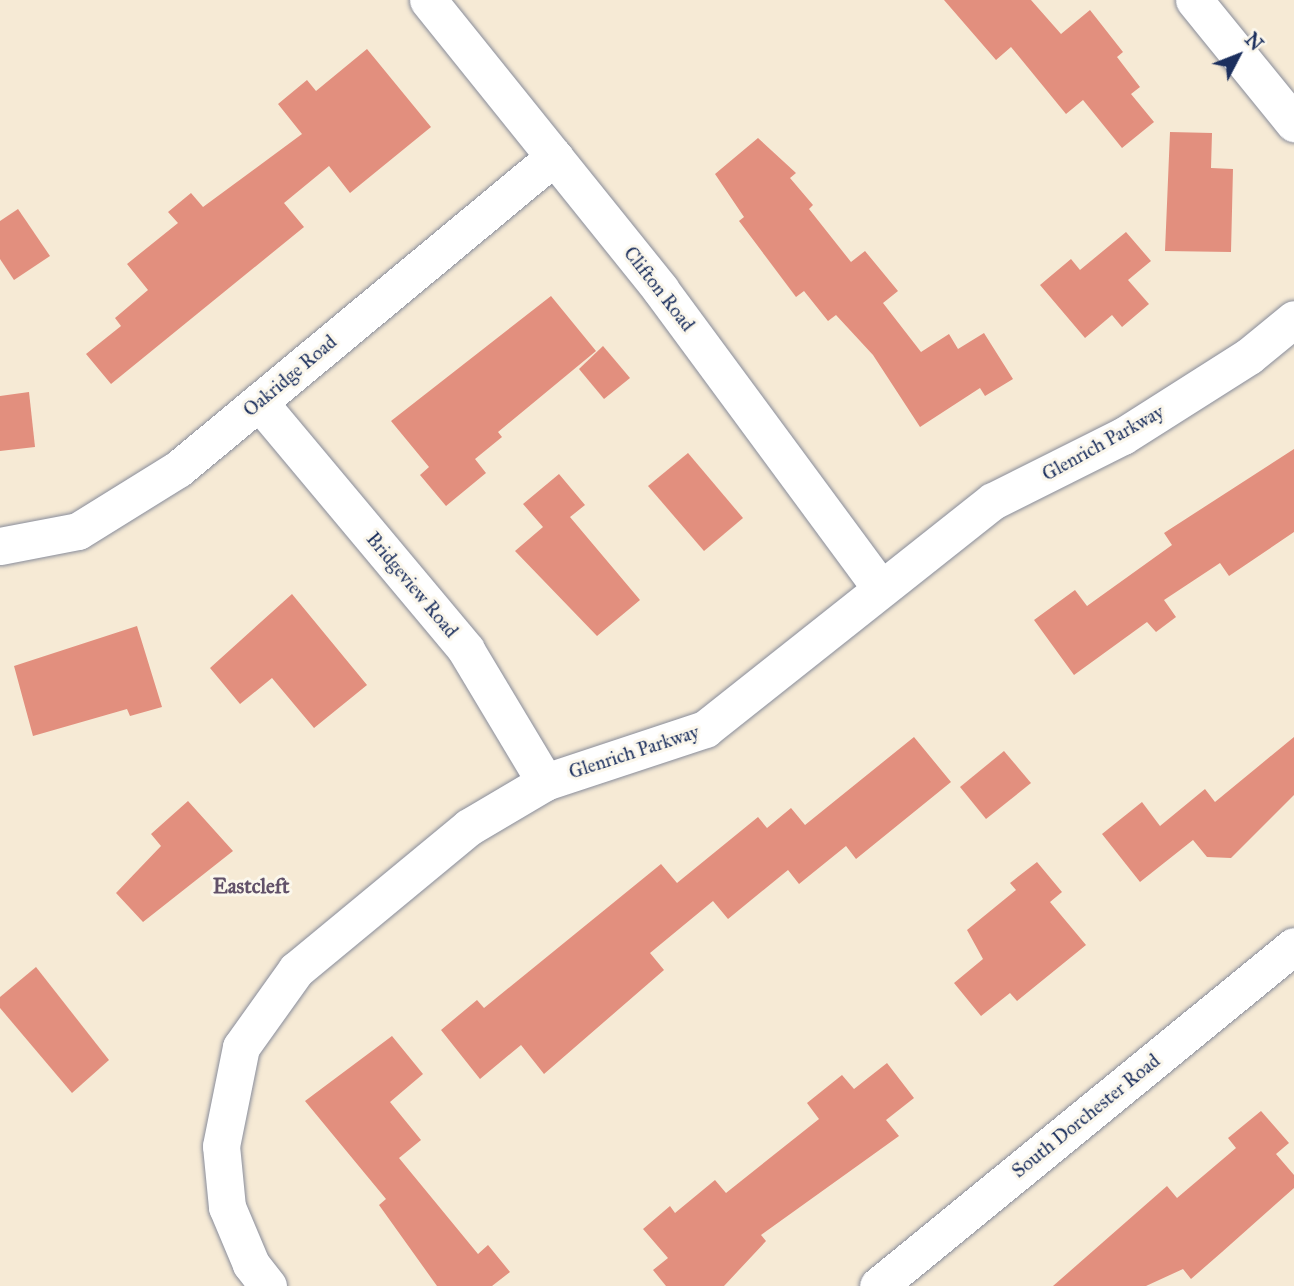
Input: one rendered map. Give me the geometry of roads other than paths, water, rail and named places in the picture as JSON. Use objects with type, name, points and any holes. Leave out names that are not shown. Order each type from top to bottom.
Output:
[{"type":"street","name":"Clifton Road","points":[[428,0],[709,354],[879,586]]},
{"type":"street","points":[[1194,0],[1294,123]]},
{"type":"street","name":"Oakridge Road","points":[[0,546],[78,531],[178,469],[554,157]]},
{"type":"street","name":"Glenrich Parkway","points":[[268,1286],[251,1264],[227,1207],[221,1146],[241,1047],[296,970],[469,827],[545,782],[705,729],[879,586],[993,501],[1123,436],[1249,356],[1294,319]]},
{"type":"street","name":"Bridgeview Road","points":[[259,402],[466,650],[545,782]]},
{"type":"street","name":"South Dorchester Road","points":[[877,1286],[1294,946]]},
{"type":"district","name":"Eastcleft","points":[[251,886]]}]
